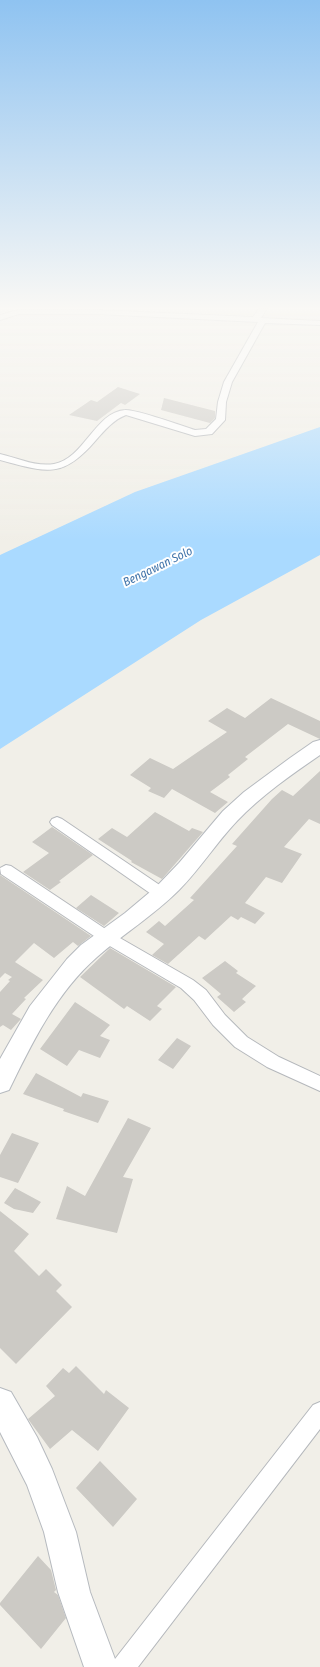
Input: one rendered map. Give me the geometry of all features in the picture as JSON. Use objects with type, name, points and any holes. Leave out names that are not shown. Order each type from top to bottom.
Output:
[{"type":"street","points":[[0,457],[44,466],[62,466],[72,460],[106,424],[126,412],[195,433],[209,432],[220,420],[222,402],[227,385]]},
{"type":"street","points":[[0,1083],[25,1033],[51,992],[89,950],[108,938],[162,894],[193,863],[228,818],[245,800],[320,746]]},
{"type":"street","points":[[57,822],[162,894]]},
{"type":"street","points":[[6,870],[108,938],[187,984],[200,995],[219,1020],[240,1042],[273,1062],[320,1084]]},
{"type":"street","points":[[0,1403],[26,1448],[41,1480],[60,1532],[74,1592],[101,1667]]},
{"type":"street","points":[[123,1667],[320,1412]]},
{"type":"water","name":"Bengawan Solo","points":[[320,427],[320,555],[201,620],[0,749],[0,555],[135,492]]},
{"type":"building","points":[[118,387],[140,394],[125,405],[121,403],[97,421],[69,415],[91,400],[97,402]]},
{"type":"building","points":[[164,398],[215,411],[215,418],[210,423],[161,410]]},
{"type":"building","points":[[271,698],[320,721],[320,739],[288,724],[245,757],[248,759],[228,775],[230,777],[210,792],[228,802],[215,813],[172,789],[164,798],[148,791],[151,788],[130,775],[150,758],[173,769],[227,732],[208,721],[227,708],[245,718]]},
{"type":"building","points":[[320,771],[320,824],[309,819],[284,847],[302,854],[282,883],[266,877],[245,903],[265,913],[255,924],[241,917],[238,920],[231,916],[205,940],[199,936],[168,964],[152,955],[164,944],[146,932],[159,921],[165,926],[194,900],[190,898],[237,846],[232,844],[272,799],[282,790],[293,796]]},
{"type":"building","points":[[155,812],[189,831],[192,828],[203,832],[162,879],[131,862],[132,861],[98,839],[112,828],[127,837]]},
{"type":"building","points":[[52,827],[93,855],[59,881],[61,882],[50,890],[23,872],[49,853],[32,842]]},
{"type":"building","points":[[0,875],[91,936],[78,946],[73,942],[54,958],[34,943],[15,962],[43,980],[24,998],[26,999],[12,1014],[21,1019],[11,1030],[3,1025],[0,1027],[0,992],[10,981],[8,980],[12,977],[5,973],[0,978]]},
{"type":"building","points":[[91,895],[119,913],[104,926],[76,908]]},
{"type":"building","points":[[110,948],[176,987],[157,1006],[162,1009],[150,1021],[127,1006],[124,1009],[80,977]]},
{"type":"building","points":[[225,961],[238,971],[236,973],[256,986],[242,999],[246,1002],[234,1012],[217,997],[221,994],[202,978]]},
{"type":"building","points":[[75,1002],[110,1025],[100,1036],[110,1040],[100,1058],[79,1050],[67,1066],[40,1049]]},
{"type":"building","points":[[177,1038],[191,1046],[173,1069],[158,1060]]},
{"type":"building","points":[[36,1073],[81,1097],[83,1093],[109,1101],[98,1123],[63,1111],[64,1109],[23,1094]]},
{"type":"building","points":[[128,1118],[151,1128],[123,1177],[133,1179],[117,1233],[56,1219],[67,1186],[85,1196]]},
{"type":"building","points":[[12,1133],[39,1143],[18,1183],[0,1177],[0,1155]]},
{"type":"building","points":[[15,1188],[41,1202],[33,1213],[14,1209],[4,1203]]},
{"type":"building","points":[[0,1211],[29,1234],[14,1251],[39,1276],[46,1269],[62,1285],[56,1291],[72,1307],[16,1364],[0,1348]]},
{"type":"building","points":[[76,1366],[104,1394],[106,1390],[129,1408],[98,1451],[72,1430],[50,1449],[28,1419],[55,1396],[46,1386],[63,1368],[69,1373]]},
{"type":"building","points":[[100,1461],[137,1499],[113,1527],[76,1488]]},
{"type":"building","points":[[38,1556],[51,1570],[56,1590],[54,1592],[58,1595],[66,1618],[41,1649],[0,1605],[0,1603]]}]
